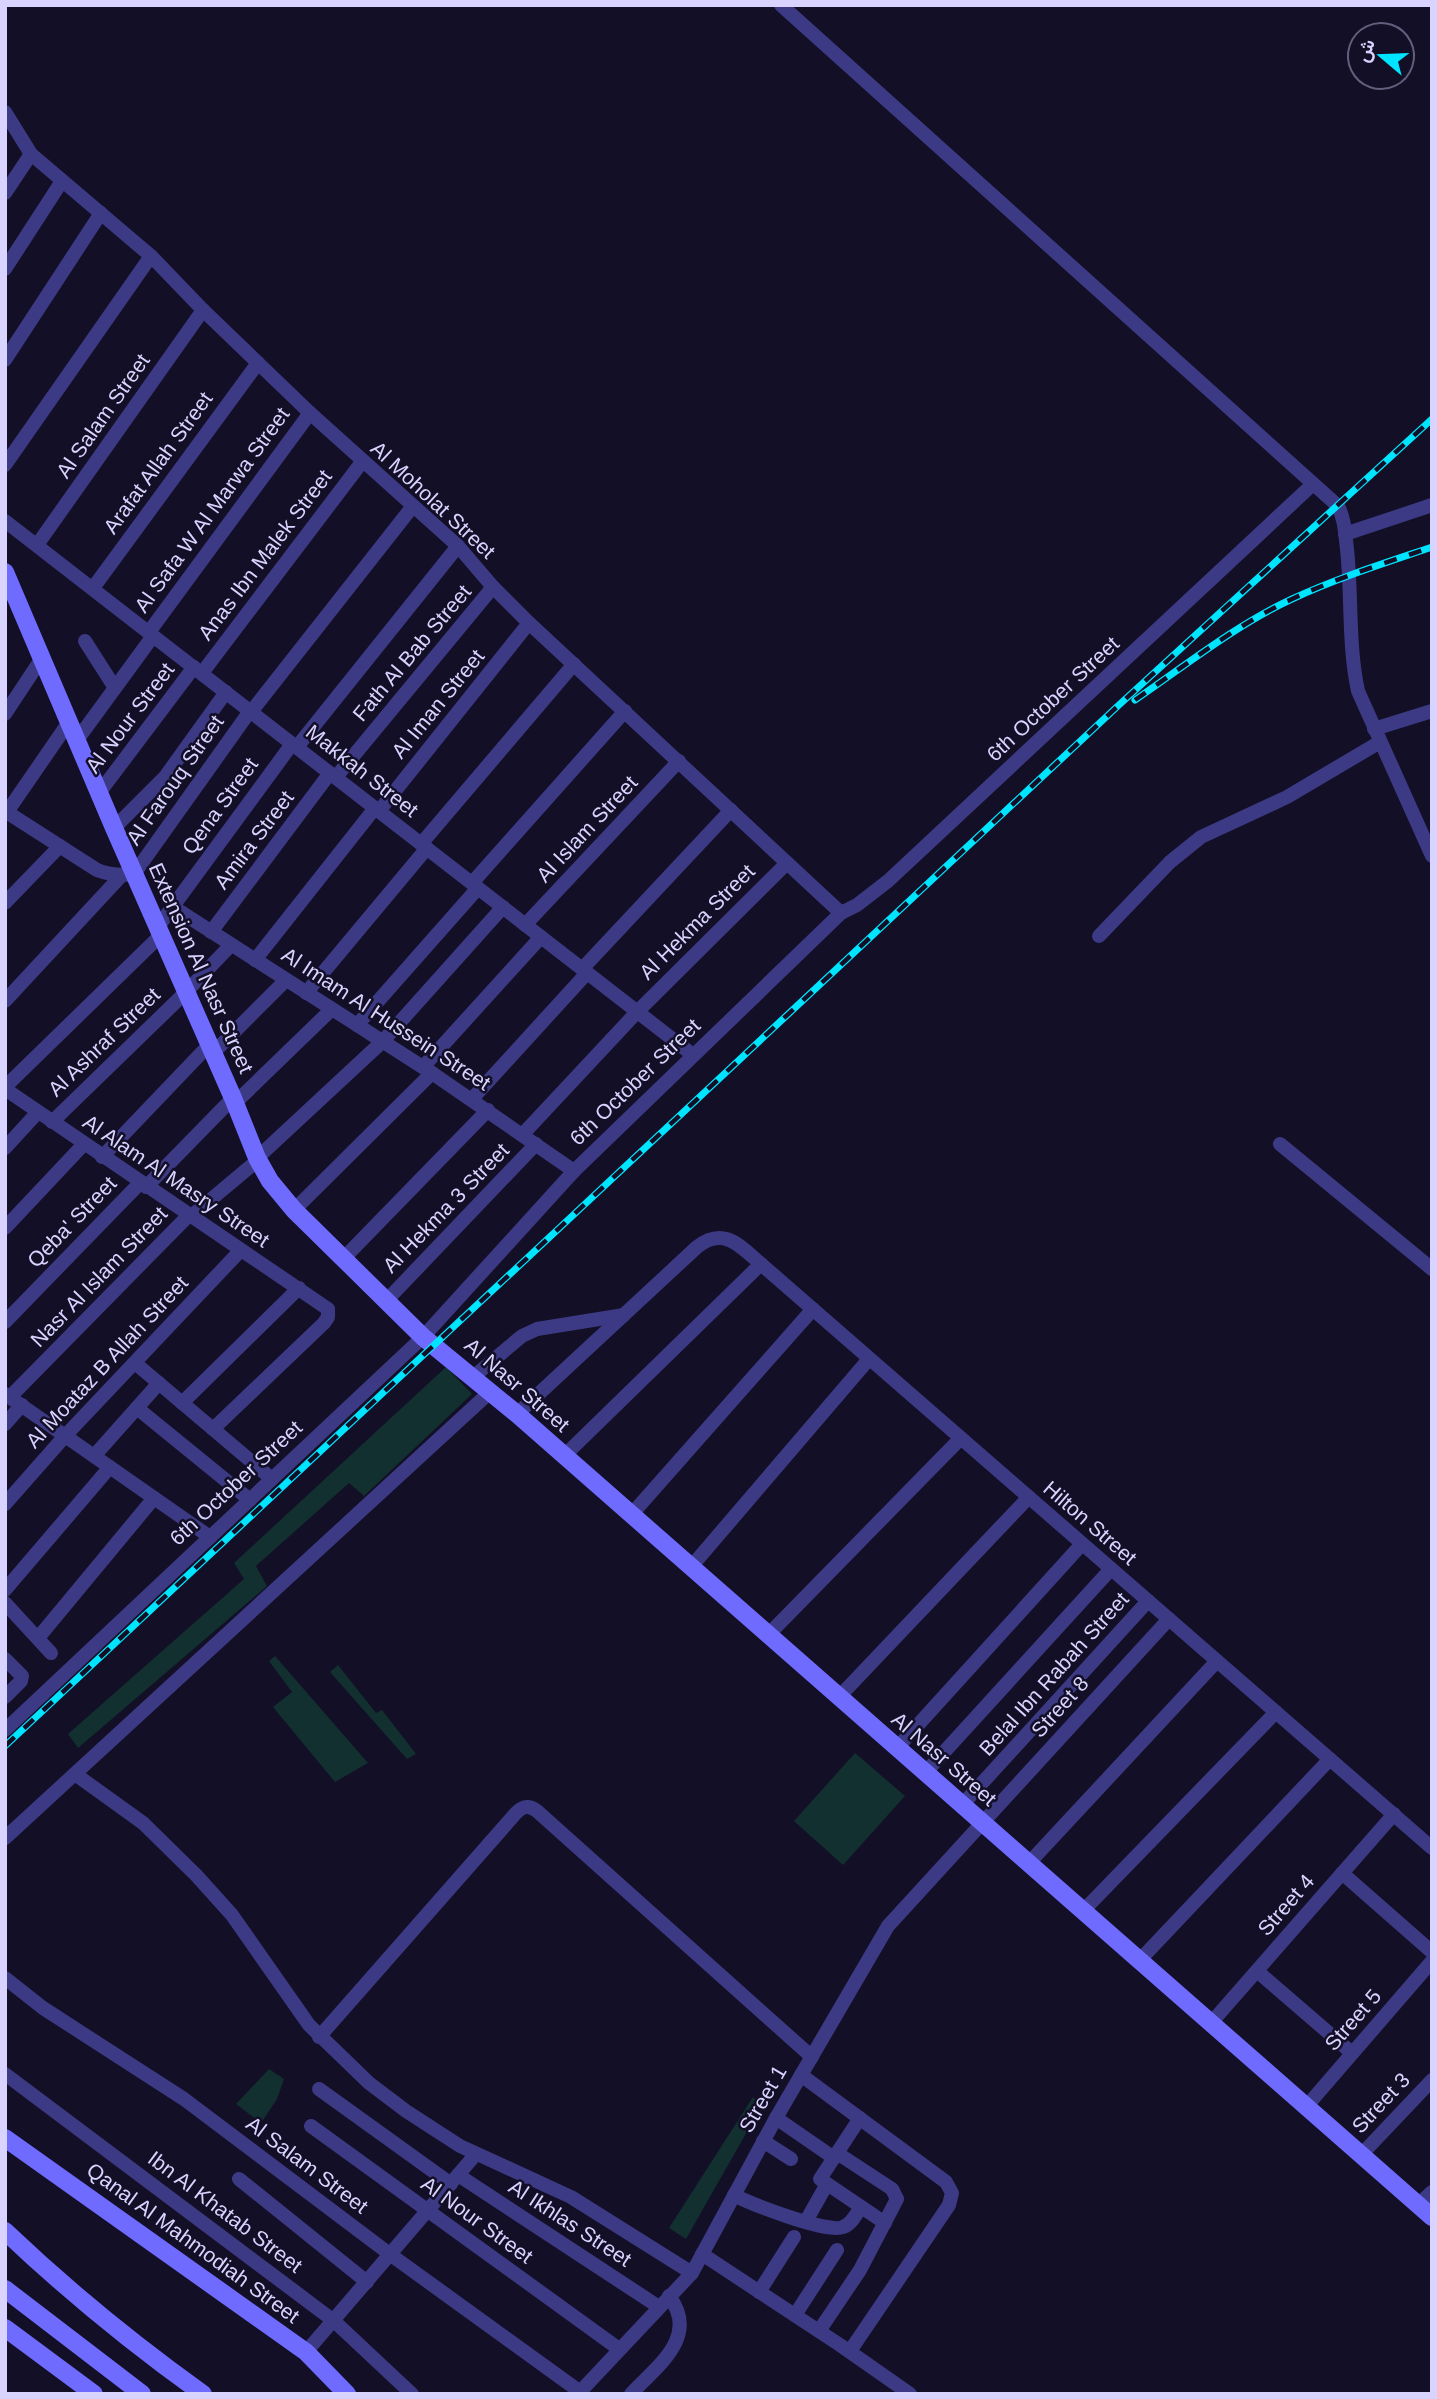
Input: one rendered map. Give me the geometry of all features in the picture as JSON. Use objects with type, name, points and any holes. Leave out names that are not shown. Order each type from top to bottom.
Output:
[{"type":"street","points":[[781,5],[1338,506],[1342,514],[1350,575],[1355,678],[1363,704],[1432,856]]},
{"type":"street","name":"Al Moholat Street","points":[[5,112],[31,154],[151,256],[310,413],[458,546],[529,623],[841,913]]},
{"type":"street","points":[[5,193],[31,154]]},
{"type":"street","points":[[5,269],[62,181]]},
{"type":"street","points":[[5,360],[101,213]]},
{"type":"street","points":[[5,465],[151,256]]},
{"type":"street","name":"Al Salam Street","points":[[37,545],[203,310]]},
{"type":"street","name":"Arafat Allah Street","points":[[93,588],[258,363]]},
{"type":"street","name":"Al Safa W Al Marwa Street","points":[[77,740],[310,413]]},
{"type":"street","name":"Anas Ibn Malek Street","points":[[198,670],[362,461]]},
{"type":"street","name":"6th October Street","points":[[5,1730],[423,1337],[574,1171],[841,913],[857,905],[888,881],[1313,484]]},
{"type":"street","points":[[1345,534],[1432,505]]},
{"type":"street","name":"Al Farouq Street","points":[[5,1001],[127,875],[251,711],[413,506]]},
{"type":"street","name":"Makkah Street","points":[[5,521],[693,1055]]},
{"type":"street","name":"Qena Street","points":[[5,1088],[159,932],[173,907],[294,745],[458,546]]},
{"type":"street","name":"Extension Al Nasr Street","points":[[5,572],[10,599],[42,658],[114,828],[127,875],[159,932],[257,1159],[270,1181],[294,1210],[423,1337]]},
{"type":"street","name":"Fath Al Bab Street","points":[[333,775],[493,587]]},
{"type":"street","name":"Al Iman Street","points":[[256,960],[529,623]]},
{"type":"street","points":[[85,641],[115,688]]},
{"type":"street","points":[[5,714],[42,658]]},
{"type":"street","points":[[306,993],[574,664]]},
{"type":"street","name":"Al Nour Street","points":[[99,793],[198,670]]},
{"type":"street","points":[[114,828],[165,777],[226,692]]},
{"type":"street","points":[[357,1025],[625,711]]},
{"type":"street","points":[[1099,936],[1170,862],[1201,837],[1287,797],[1377,736],[1432,711]]},
{"type":"street","points":[[69,722],[6,812],[97,870],[127,875]]},
{"type":"street","name":"Al Islam Street","points":[[525,925],[679,761]]},
{"type":"street","name":"Amira Street","points":[[211,932],[333,775]]},
{"type":"street","points":[[472,1100],[584,971],[731,810]]},
{"type":"street","points":[[5,903],[60,846]]},
{"type":"street","name":"Al Hekma Street","points":[[523,1134],[637,1012],[787,863]]},
{"type":"street","name":"Al Imam Al Hussein Street","points":[[173,907],[428,1070],[574,1171]]},
{"type":"street","name":"Nasr Al Islam Street","points":[[5,1424],[12,1399],[189,1216],[257,1159],[383,1041],[503,907]]},
{"type":"street","points":[[294,1210],[428,1070],[541,937]]},
{"type":"street","name":"Al Ashraf Street","points":[[52,1122],[231,945]]},
{"type":"street","points":[[102,1157],[211,1049],[286,980]]},
{"type":"street","name":"Qeba' Street","points":[[5,1322],[143,1185],[332,1009]]},
{"type":"street","name":"Al Alam Al Masry Street","points":[[5,1088],[143,1185],[325,1306],[328,1313],[324,1323],[212,1429]]},
{"type":"street","points":[[343,1259],[488,1110]]},
{"type":"street","points":[[5,1149],[38,1112]]},
{"type":"street","points":[[5,1228],[84,1144]]},
{"type":"street","name":"Al Hekma 3 Street","points":[[386,1301],[536,1144]]},
{"type":"street","points":[[1280,1144],[1432,1269]]},
{"type":"street","name":"Hilton Street","points":[[624,1315],[706,1241],[716,1237],[727,1238],[737,1244],[1432,1848]]},
{"type":"street","name":"Al Moataz B Allah Street","points":[[5,1504],[65,1436],[241,1250]]},
{"type":"street","points":[[564,1456],[761,1264]]},
{"type":"street","points":[[182,1403],[299,1288]]},
{"type":"street","points":[[631,1515],[813,1309]]},
{"type":"street","points":[[473,1377],[522,1336],[537,1329],[624,1315]]},
{"type":"street","points":[[517,1415],[624,1315]]},
{"type":"street","name":"Al Nasr Street","points":[[423,1337],[517,1415],[1425,2211]]},
{"type":"street","points":[[691,1567],[869,1359]]},
{"type":"street","points":[[135,1363],[272,1479]]},
{"type":"street","points":[[94,1456],[159,1383]]},
{"type":"street","points":[[5,1838],[490,1392]]},
{"type":"street","points":[[12,1399],[210,1537]]},
{"type":"street","points":[[137,1408],[250,1500]]},
{"type":"street","points":[[768,1635],[961,1438]]},
{"type":"street","points":[[5,1590],[110,1467]]},
{"type":"street","points":[[839,1697],[1029,1497]]},
{"type":"street","points":[[38,1638],[154,1498]]},
{"type":"street","points":[[897,1748],[1082,1544]]},
{"type":"street","points":[[925,1773],[1111,1569]]},
{"type":"street","name":"Belal Ibn Rabah Street","points":[[962,1805],[1148,1601]]},
{"type":"street","points":[[5,1603],[51,1653]]},
{"type":"street","name":"Street 8","points":[[983,1823],[1169,1619]]},
{"type":"street","points":[[5,1659],[21,1674],[21,1681],[5,1697]]},
{"type":"street","points":[[1029,1863],[1217,1661]]},
{"type":"street","points":[[1083,1911],[1276,1712]]},
{"type":"street","points":[[1139,1961],[1330,1759]]},
{"type":"street","points":[[75,1773],[143,1823],[196,1875],[232,1915],[292,2004],[319,2037],[387,2097],[476,2154],[570,2197],[692,2273]]},
{"type":"street","points":[[319,2037],[516,1813],[526,1807],[532,1807],[812,2057]]},
{"type":"street","name":"Street 4","points":[[1211,2023],[1394,1814]]},
{"type":"street","name":"Street 1","points":[[579,2393],[692,2273],[763,2141],[888,1926],[983,1823]]},
{"type":"street","points":[[1342,1874],[1432,1952]]},
{"type":"street","name":"Street 5","points":[[1306,2107],[1432,1961]]},
{"type":"street","points":[[1257,1971],[1352,2053]]},
{"type":"street","name":"Al Salam Street","points":[[5,1978],[43,2008],[184,2099],[579,2393]]},
{"type":"street","name":"Ibn Al Khatab Street","points":[[5,2074],[334,2321],[412,2394]]},
{"type":"street","points":[[801,2075],[946,2182],[952,2193],[948,2205],[850,2351]]},
{"type":"street","name":"Street 3","points":[[1361,2155],[1432,2080]]},
{"type":"street","name":"Al Ikhlas Street","points":[[319,2089],[455,2179],[664,2302]]},
{"type":"street","points":[[776,2118],[892,2189],[897,2199],[860,2270],[819,2331]]},
{"type":"street","points":[[860,2118],[820,2178],[886,2223]]},
{"type":"street","name":"Al Nour Street","points":[[311,2126],[619,2349]]},
{"type":"street","name":"Qanal Al Mahmodiah Street","points":[[5,2137],[306,2352],[347,2394]]},
{"type":"street","points":[[763,2141],[791,2159]]},
{"type":"street","points":[[306,2352],[476,2154]]},
{"type":"street","points":[[239,2179],[367,2282]]},
{"type":"street","points":[[806,2221],[827,2184]]},
{"type":"street","points":[[1425,2211],[1432,2192]]},
{"type":"street","points":[[734,2195],[769,2211],[827,2228],[841,2228],[852,2221],[861,2207]]},
{"type":"street","points":[[5,2231],[98,2314],[203,2394]]},
{"type":"street","points":[[759,2291],[794,2237]]},
{"type":"street","points":[[795,2315],[837,2250]]},
{"type":"street","points":[[702,2254],[850,2351],[910,2394]]},
{"type":"street","points":[[5,2290],[142,2394]]},
{"type":"street","points":[[632,2394],[669,2353],[680,2335],[679,2314],[664,2302]]},
{"type":"street","points":[[5,2328],[94,2394]]},
{"type":"green space","points":[[446,1367],[472,1394],[364,1496],[349,1483],[256,1566],[267,1586],[78,1748],[68,1734],[244,1579],[234,1563]]},
{"type":"green space","points":[[275,1656],[368,1763],[335,1782],[273,1707],[292,1692],[269,1661]]},
{"type":"green space","points":[[338,1665],[376,1713],[382,1710],[416,1754],[407,1759],[330,1672]]},
{"type":"green space","points":[[855,1753],[905,1796],[843,1865],[794,1821]]},
{"type":"green space","points":[[269,2069],[284,2079],[277,2099],[261,2123],[236,2104]]},
{"type":"green space","points":[[753,2097],[761,2107],[686,2239],[669,2228]]},
{"type":"railway","points":[[5,1746],[1120,704],[1432,419]]},
{"type":"railway","points":[[1135,700],[1271,609],[1326,584],[1432,547]]}]
